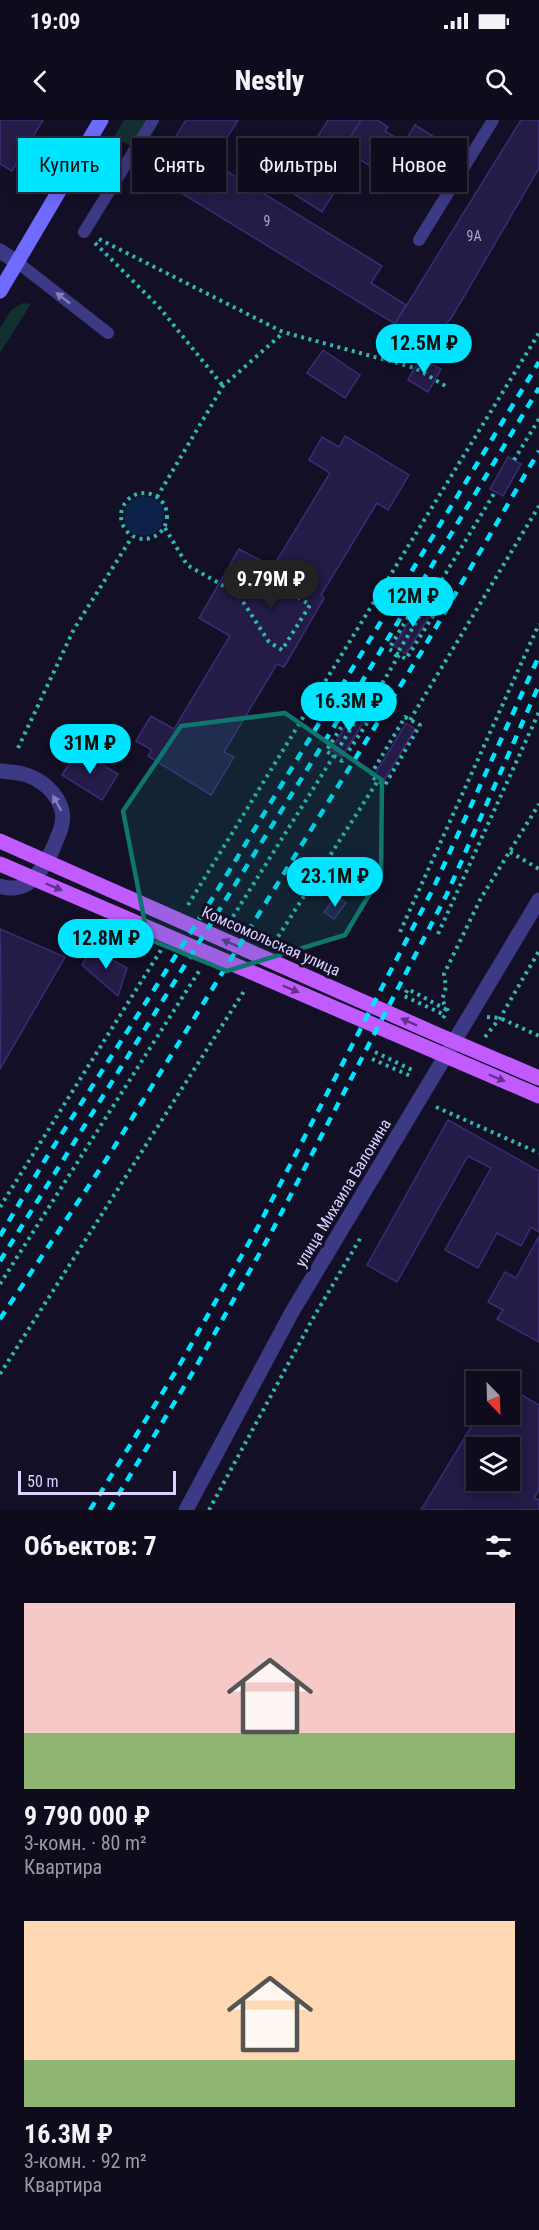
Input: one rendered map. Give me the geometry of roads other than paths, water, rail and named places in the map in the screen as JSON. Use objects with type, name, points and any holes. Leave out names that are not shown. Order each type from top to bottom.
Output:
[{"type":"main road","points":[[0,291],[101,120]]},
{"type":"main road","name":"Комсомольская улица","points":[[0,841],[539,1078]]},
{"type":"main road","points":[[0,864],[539,1096]]},
{"type":"street","points":[[0,251],[17,262]]},
{"type":"street","points":[[0,771],[35,778],[44,784],[56,798],[63,812],[61,830],[41,869],[26,884],[17,888],[0,886]]},
{"type":"street","name":"улица Михаила Балонина","points":[[186,1510],[292,1312],[539,900]]},
{"type":"lane","points":[[84,232],[153,120]]},
{"type":"lane","points":[[419,240],[493,120]]},
{"type":"lane","points":[[17,262],[108,333]]},
{"type":"water","points":[[144,496],[152,497],[158,502],[163,508],[163,524],[158,530],[152,535],[144,536],[136,535],[130,530],[125,524],[124,516],[125,508],[130,502],[136,497]]},
{"type":"railway","points":[[0,1236],[45,1160],[212,899],[539,362]]},
{"type":"railway","points":[[0,1261],[363,680],[539,388]]},
{"type":"railway","points":[[0,1319],[108,1157],[422,651],[539,451]]},
{"type":"railway","points":[[90,1510],[179,1366],[259,1225],[434,887],[539,656]]},
{"type":"railway","points":[[109,1510],[193,1372],[271,1233],[447,894],[539,685]]}]
